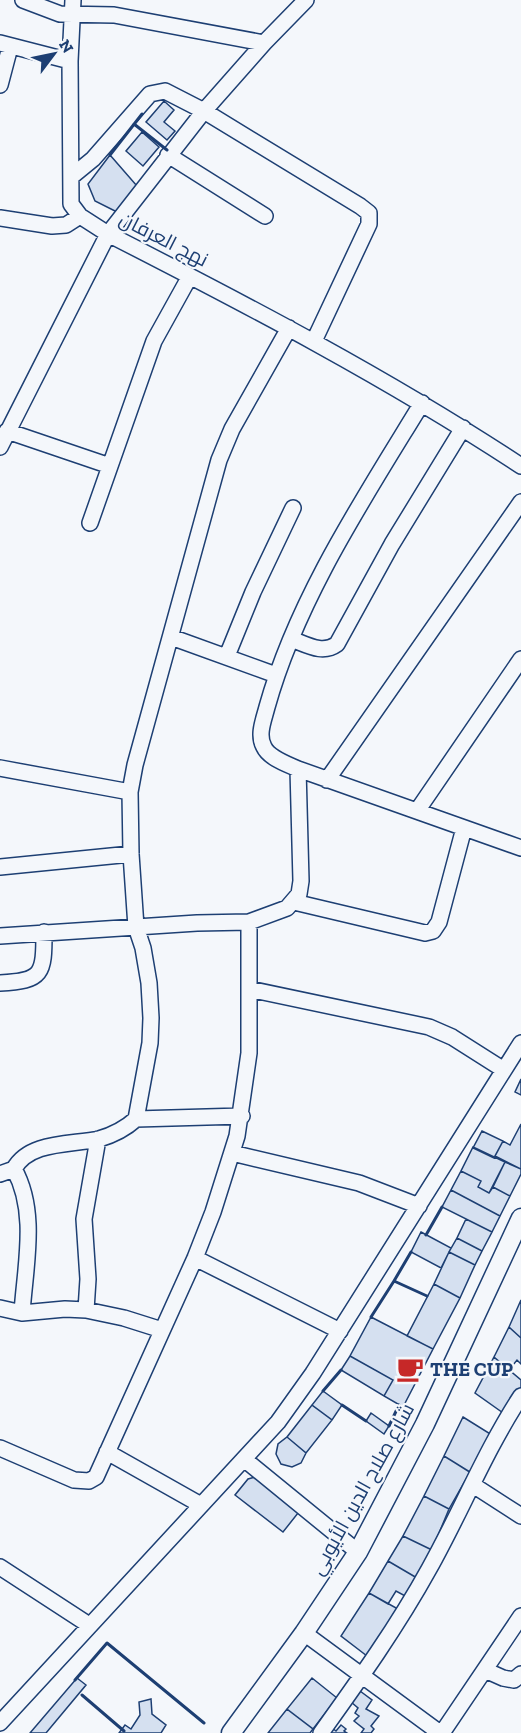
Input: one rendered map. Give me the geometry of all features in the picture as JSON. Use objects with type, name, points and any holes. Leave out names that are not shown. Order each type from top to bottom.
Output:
[{"type":"main road","name":"شارع صلاح الدين الأيوبي","points":[[231,1733],[303,1634],[358,1552],[425,1424],[516,1240],[521,1218]]},
{"type":"street","points":[[23,0],[60,14],[73,8],[264,43]]},
{"type":"street","points":[[0,447],[108,234],[204,111],[264,43],[306,0]]},
{"type":"street","points":[[0,218],[52,226],[66,225],[80,216],[71,204],[70,61],[73,8]]},
{"type":"street","points":[[0,85],[5,45],[70,61]]},
{"type":"street","points":[[71,177],[93,159],[150,94],[165,91],[204,111],[360,206],[369,213],[369,224],[314,340]]},
{"type":"street","points":[[168,155],[265,216]]},
{"type":"street","name":"نهج العرفان","points":[[80,216],[108,234],[314,340],[422,403],[521,466]]},
{"type":"street","points":[[90,523],[154,341],[190,276]]},
{"type":"street","points":[[136,1119],[149,1052],[151,1018],[149,983],[143,948],[136,927],[130,854],[130,792],[147,721],[219,460],[232,429],[289,328]]},
{"type":"street","points":[[422,403],[357,508],[291,639],[276,675],[261,729],[261,739],[264,748],[270,754],[298,769],[521,848]]},
{"type":"street","points":[[291,639],[320,650],[326,650],[337,644],[392,544],[463,428]]},
{"type":"street","points":[[7,431],[110,466]]},
{"type":"street","points":[[327,780],[521,502]]},
{"type":"street","points":[[227,656],[253,592],[293,508]]},
{"type":"street","points":[[171,637],[276,675]]},
{"type":"street","points":[[417,811],[521,659]]},
{"type":"street","points":[[0,768],[130,792]]},
{"type":"street","points":[[0,936],[197,923],[249,922],[287,908],[299,894],[301,881],[298,769]]},
{"type":"street","points":[[294,902],[425,933],[433,931],[439,922],[464,828]]},
{"type":"street","points":[[0,867],[130,854]]},
{"type":"street","points":[[0,1448],[82,1482],[89,1482],[96,1477],[195,1258],[232,1153],[242,1116],[249,1053],[249,922]]},
{"type":"street","points":[[0,983],[24,982],[38,973],[44,960],[44,932]]},
{"type":"street","points":[[249,989],[429,1027],[452,1037],[504,1070]]},
{"type":"street","points":[[0,1723],[278,1422],[313,1373],[521,1043]]},
{"type":"street","points":[[22,1313],[28,1214],[22,1187],[7,1172],[18,1161],[33,1151],[98,1139],[124,1129],[136,1119],[242,1116]]},
{"type":"street","points":[[86,1310],[88,1279],[84,1219],[98,1139]]},
{"type":"street","points":[[232,1153],[359,1183],[418,1206]]},
{"type":"street","points":[[195,1258],[340,1330]]},
{"type":"street","points":[[0,1308],[22,1313],[65,1309],[86,1310],[124,1318],[162,1330]]},
{"type":"street","points":[[321,1733],[404,1613],[490,1449],[521,1396]]},
{"type":"street","points":[[107,1452],[201,1506]]},
{"type":"street","points":[[244,1459],[358,1552]]},
{"type":"street","points":[[473,1485],[521,1516]]},
{"type":"street","points":[[0,1567],[89,1625]]},
{"type":"street","points":[[303,1634],[441,1733],[521,1616]]},
{"type":"street","points":[[485,1670],[514,1680],[521,1674]]},
{"type":"building","points":[[164,101],[174,110],[164,122],[175,131],[167,140],[146,122]]},
{"type":"building","points":[[142,132],[159,147],[143,166],[126,151]]},
{"type":"building","points":[[110,155],[137,186],[117,212],[95,201],[88,184]]},
{"type":"building","points":[[521,1079],[521,1095],[515,1092]]},
{"type":"building","points":[[521,1124],[521,1169],[495,1156],[503,1141],[510,1145]]},
{"type":"building","points":[[482,1131],[503,1141],[494,1158],[473,1148]]},
{"type":"building","points":[[473,1147],[505,1162],[489,1193],[478,1187],[481,1181],[461,1171]]},
{"type":"building","points":[[505,1162],[521,1169],[521,1174],[510,1196],[493,1187]]},
{"type":"building","points":[[461,1171],[481,1181],[478,1187],[489,1193],[493,1187],[510,1196],[500,1216],[451,1190]]},
{"type":"building","points":[[451,1190],[500,1216],[492,1232],[442,1207]]},
{"type":"building","points":[[466,1219],[492,1232],[482,1251],[457,1238]]},
{"type":"building","points":[[421,1232],[451,1248],[441,1268],[411,1252]]},
{"type":"building","points":[[457,1238],[482,1251],[475,1265],[449,1252]]},
{"type":"building","points":[[449,1252],[475,1265],[460,1298],[434,1284]]},
{"type":"building","points":[[434,1284],[460,1298],[433,1349],[407,1336]]},
{"type":"building","points":[[521,1300],[521,1338],[509,1327]]},
{"type":"building","points":[[371,1317],[433,1349],[403,1407],[384,1396],[393,1380],[350,1356]]},
{"type":"building","points":[[509,1327],[521,1338],[521,1364],[517,1360],[509,1370],[494,1357]]},
{"type":"building","points":[[350,1356],[393,1380],[384,1396],[341,1370]]},
{"type":"building","points":[[494,1357],[521,1380],[521,1391],[506,1415],[475,1393]]},
{"type":"building","points":[[323,1391],[342,1405],[332,1420],[312,1405]]},
{"type":"building","points":[[312,1405],[332,1420],[306,1453],[287,1437]]},
{"type":"building","points":[[371,1413],[389,1426],[384,1434],[366,1421]]},
{"type":"building","points":[[463,1417],[492,1435],[471,1473],[444,1456]]},
{"type":"building","points":[[287,1437],[306,1453],[301,1463],[292,1467],[281,1464],[276,1454],[278,1444]]},
{"type":"building","points":[[444,1456],[470,1472],[449,1509],[424,1496]]},
{"type":"building","points":[[255,1477],[302,1508],[283,1532],[235,1495],[248,1479]]},
{"type":"building","points":[[424,1496],[449,1509],[432,1550],[403,1536]]},
{"type":"building","points":[[403,1536],[432,1550],[417,1578],[388,1561]]},
{"type":"building","points":[[388,1561],[417,1578],[407,1597],[396,1591],[388,1604],[369,1593]]},
{"type":"building","points":[[369,1593],[398,1609],[367,1656],[341,1636]]},
{"type":"building","points":[[77,1678],[86,1685],[46,1733],[30,1733]]},
{"type":"building","points":[[312,1678],[337,1698],[313,1729],[287,1709]]},
{"type":"building","points":[[360,1691],[372,1700],[366,1709],[379,1716],[371,1726],[374,1729],[371,1733],[361,1733],[364,1729],[354,1721],[359,1716],[355,1713],[358,1708],[351,1702]]},
{"type":"building","points":[[151,1699],[152,1714],[166,1725],[161,1733],[119,1733],[125,1725],[131,1729],[140,1715],[139,1702]]},
{"type":"building","points":[[287,1709],[313,1729],[310,1733],[268,1733]]},
{"type":"building","points":[[341,1725],[347,1733],[327,1733],[331,1727],[336,1731]]},
{"type":"wall","points":[[110,155],[142,114]]},
{"type":"wall","points":[[134,124],[167,150]]},
{"type":"wall","points":[[426,1235],[442,1207]]},
{"type":"wall","points":[[411,1252],[394,1281],[427,1296]]},
{"type":"wall","points":[[371,1317],[394,1281]]},
{"type":"wall","points":[[323,1391],[341,1370]]},
{"type":"wall","points":[[342,1405],[366,1421]]},
{"type":"wall","points":[[389,1426],[399,1405]]},
{"type":"wall","points":[[75,1680],[107,1643],[204,1723]]},
{"type":"wall","points":[[82,1695],[124,1731]]},
{"type":"place","name":"THE CUP","points":[[410,1369]]}]
